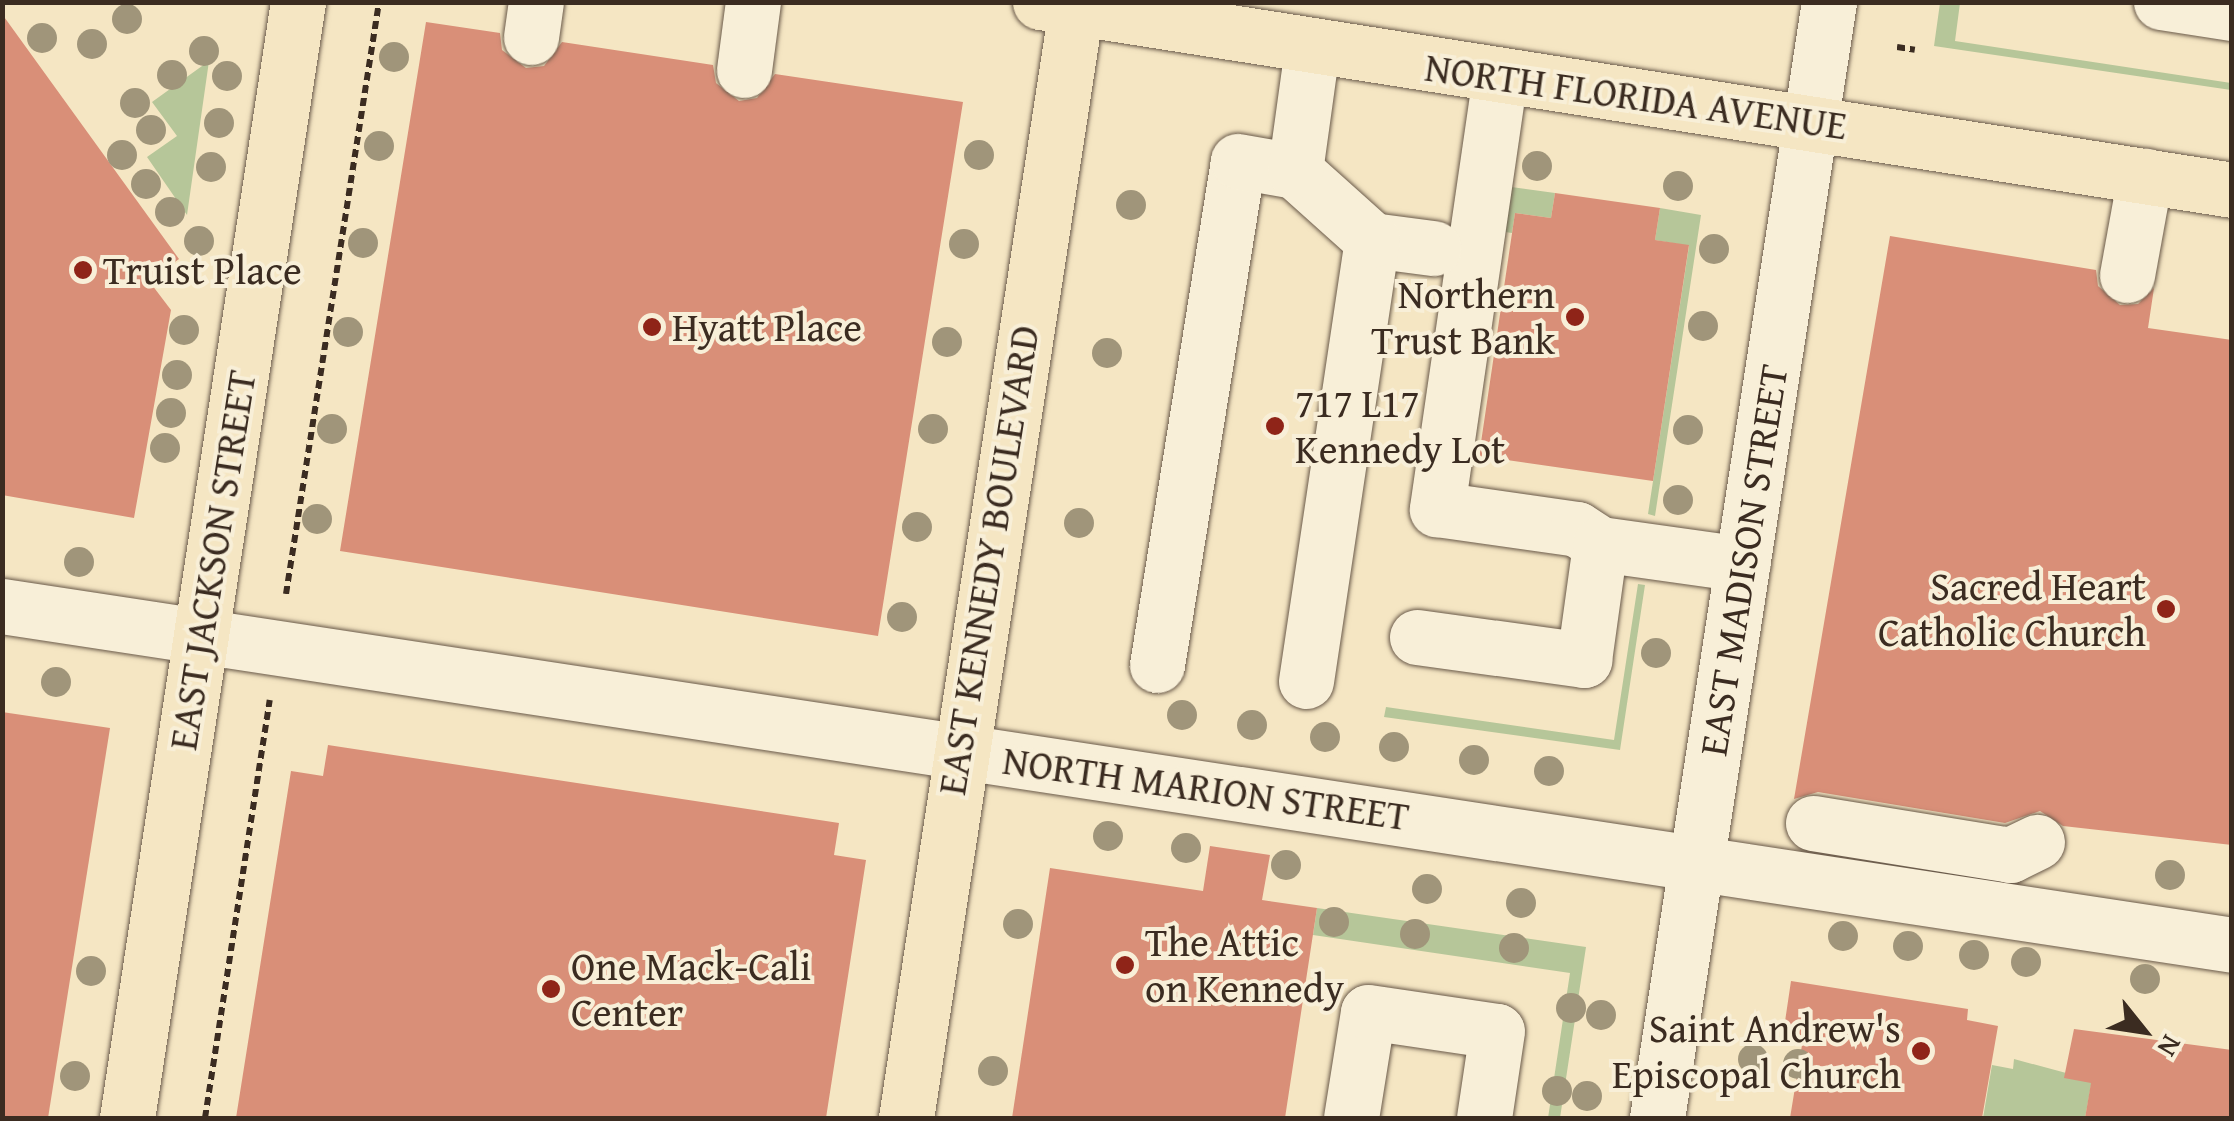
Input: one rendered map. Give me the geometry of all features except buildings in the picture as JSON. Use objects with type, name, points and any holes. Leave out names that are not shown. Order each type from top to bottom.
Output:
[{"type":"main road","name":"EAST JACKSON STREET","points":[[128,1118],[298,2]]},
{"type":"main road","name":"NORTH FLORIDA AVENUE","points":[[1064,4],[1312,49],[1810,120],[2232,190]]},
{"type":"main road","name":"EAST KENNEDY BOULEVARD","points":[[906,1118],[1064,4]]},
{"type":"street","points":[[744,70],[753,2]]},
{"type":"street","name":"EAST MADISON STREET","points":[[1657,1118],[1829,2]]},
{"type":"street","points":[[2161,2],[2232,13]]},
{"type":"street","points":[[1295,170],[1312,49]]},
{"type":"street","points":[[1500,76],[1436,509],[1577,528],[1600,544],[1743,564]]},
{"type":"street","points":[[1157,665],[1238,162],[1295,170],[1372,240],[1433,248]]},
{"type":"street","points":[[2127,275],[2146,176]]},
{"type":"street","points":[[1306,681],[1372,240]]},
{"type":"street","points":[[1417,637],[1584,660],[1600,544]]},
{"type":"street","name":"NORTH MARION STREET","points":[[2,606],[1696,858],[2232,946]]},
{"type":"street","points":[[1813,822],[2010,855],[2037,842]]},
{"type":"street","points":[[1352,1118],[1368,1012],[1497,1031],[1484,1118]]},
{"type":"path","points":[[205,1118],[379,2]]},
{"type":"path","points":[[1897,47],[1915,50]]},
{"type":"green space","points":[[1940,3],[1960,3],[1955,41],[2231,83],[2231,90],[1934,46]]},
{"type":"green space","points":[[209,61],[187,215],[147,157],[177,136],[152,102]]},
{"type":"green space","points":[[1504,186],[1555,193],[1551,218],[1515,213],[1512,233],[1498,231]]},
{"type":"green space","points":[[1660,208],[1701,215],[1655,516],[1648,514],[1689,246],[1655,240]]},
{"type":"green space","points":[[1638,584],[1645,585],[1620,750],[1384,717],[1386,707],[1614,740]]},
{"type":"green space","points":[[1317,908],[1586,947],[1560,1118],[1548,1118],[1570,973],[1313,935]]},
{"type":"green space","points":[[2014,1059],[2092,1080],[2085,1118],[1983,1118],[1992,1065],[2013,1069]]},
{"type":"place","name":"Truist Place","points":[[83,270]]},
{"type":"place","name":"Northern Trust Bank","points":[[1575,317]]},
{"type":"place","name":"Hyatt Place","points":[[652,327]]},
{"type":"place","name":"717 L17 Kennedy Lot","points":[[1275,426]]},
{"type":"place","name":"Sacred Heart Catholic Church","points":[[2166,609]]},
{"type":"place","name":"The Attic on Kennedy","points":[[1125,965]]},
{"type":"place","name":"One Mack-Cali Center","points":[[551,989]]},
{"type":"place","name":"Saint Andrew's Episcopal Church","points":[[1921,1051]]}]
